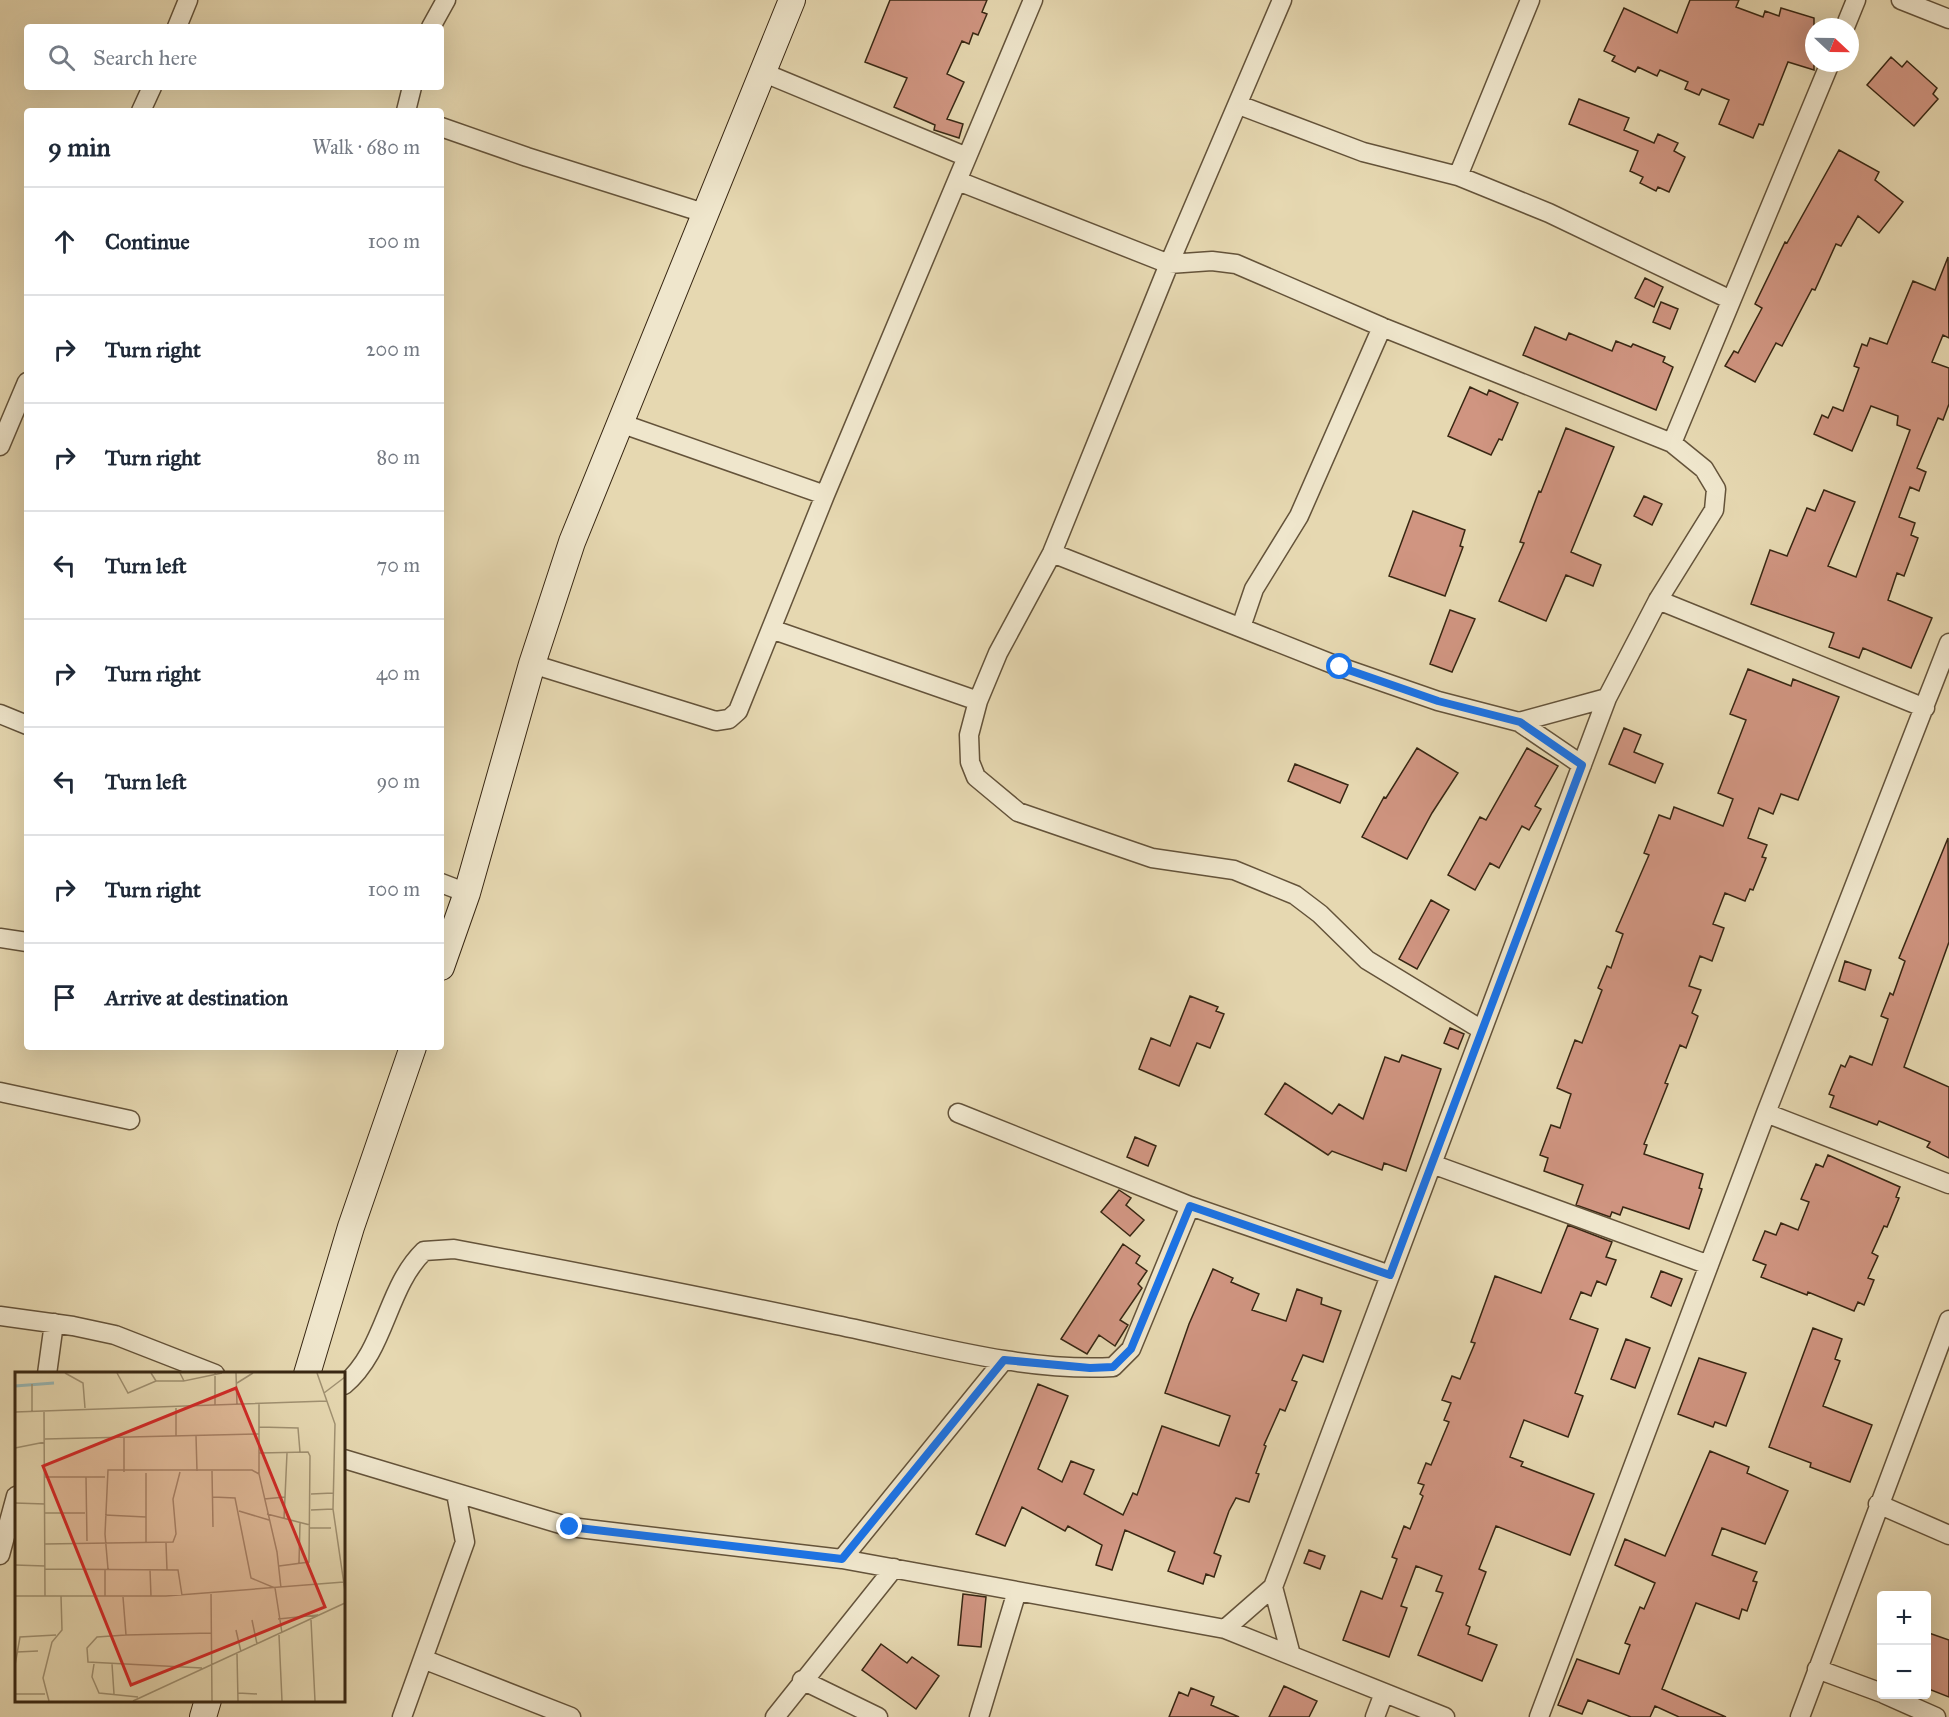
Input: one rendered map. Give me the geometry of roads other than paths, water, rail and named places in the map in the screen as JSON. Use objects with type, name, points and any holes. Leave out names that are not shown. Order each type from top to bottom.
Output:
[{"type":"street","points":[[178,24],[188,0]]},
{"type":"street","points":[[433,24],[446,0]]},
{"type":"street","points":[[444,958],[467,893],[532,664],[572,542],[792,0]]},
{"type":"street","points":[[532,664],[716,721],[729,719],[738,711],[825,495],[1033,0]]},
{"type":"street","points":[[1282,0],[1169,264],[1052,553],[998,653],[978,701],[969,735],[970,762],[976,777],[1018,812],[1152,858],[1234,870],[1295,895],[1320,915],[1367,960],[1482,1030]]},
{"type":"street","points":[[1458,176],[1530,0]]},
{"type":"street","points":[[1849,18],[1856,0]]},
{"type":"street","points":[[1901,0],[1949,20]]},
{"type":"street","points":[[762,72],[967,157]]},
{"type":"street","points":[[1672,443],[1826,72]]},
{"type":"street","points":[[142,108],[151,90]]},
{"type":"street","points":[[407,108],[411,90]]},
{"type":"street","points":[[1239,105],[1363,152],[1458,176],[1549,213],[1731,300]]},
{"type":"street","points":[[444,128],[704,213]]},
{"type":"street","points":[[958,181],[1169,264],[1212,261],[1236,264],[1382,327],[1672,443],[1704,469],[1716,489],[1714,510],[1658,600],[1607,698],[1273,1587],[1225,1629]]},
{"type":"street","points":[[1241,627],[1258,582],[1299,516],[1382,327]]},
{"type":"street","points":[[0,446],[24,389]]},
{"type":"street","points":[[620,423],[825,495]]},
{"type":"street","points":[[1052,553],[1340,667],[1422,696],[1520,722],[1582,765]]},
{"type":"street","points":[[1658,600],[1925,708]]},
{"type":"street","points":[[771,629],[978,701]]},
{"type":"street","points":[[1539,1717],[1766,1113],[1949,643]]},
{"type":"street","points":[[1520,722],[1607,698]]},
{"type":"street","points":[[0,714],[24,723]]},
{"type":"street","points":[[444,884],[467,893]]},
{"type":"street","points":[[0,938],[24,942]]},
{"type":"street","points":[[308,1372],[351,1227],[412,1050]]},
{"type":"street","points":[[0,1092],[130,1120]]},
{"type":"street","points":[[958,1113],[1190,1206],[1390,1275]]},
{"type":"street","points":[[1766,1113],[1949,1184]]},
{"type":"street","points":[[1432,1164],[1709,1265]]},
{"type":"street","points":[[345,1384],[370,1354],[410,1265],[424,1251],[454,1249],[673,1291],[1004,1360],[1090,1368],[1113,1367],[1131,1349],[1190,1206]]},
{"type":"street","points":[[0,1316],[54,1323],[115,1335],[210,1372]]},
{"type":"street","points":[[1800,1717],[1878,1504],[1949,1320]]},
{"type":"street","points":[[47,1372],[54,1323]]},
{"type":"street","points":[[842,1559],[1004,1360]]},
{"type":"street","points":[[345,1460],[570,1527],[842,1559],[1225,1629],[1444,1717]]},
{"type":"street","points":[[402,1717],[465,1542],[456,1493]]},
{"type":"street","points":[[0,1555],[15,1500]]},
{"type":"street","points":[[1878,1504],[1949,1535]]},
{"type":"street","points":[[775,1717],[802,1680],[894,1568]]},
{"type":"street","points":[[1273,1587],[1291,1655]]},
{"type":"street","points":[[979,1717],[1017,1591]]},
{"type":"street","points":[[423,1659],[571,1717]]},
{"type":"street","points":[[1817,1669],[1877,1692]]},
{"type":"street","points":[[802,1680],[878,1717]]},
{"type":"street","points":[[1375,1717],[1384,1693]]},
{"type":"street","points":[[1895,1699],[1936,1717]]},
{"type":"street","points":[[203,1717],[208,1702]]}]
